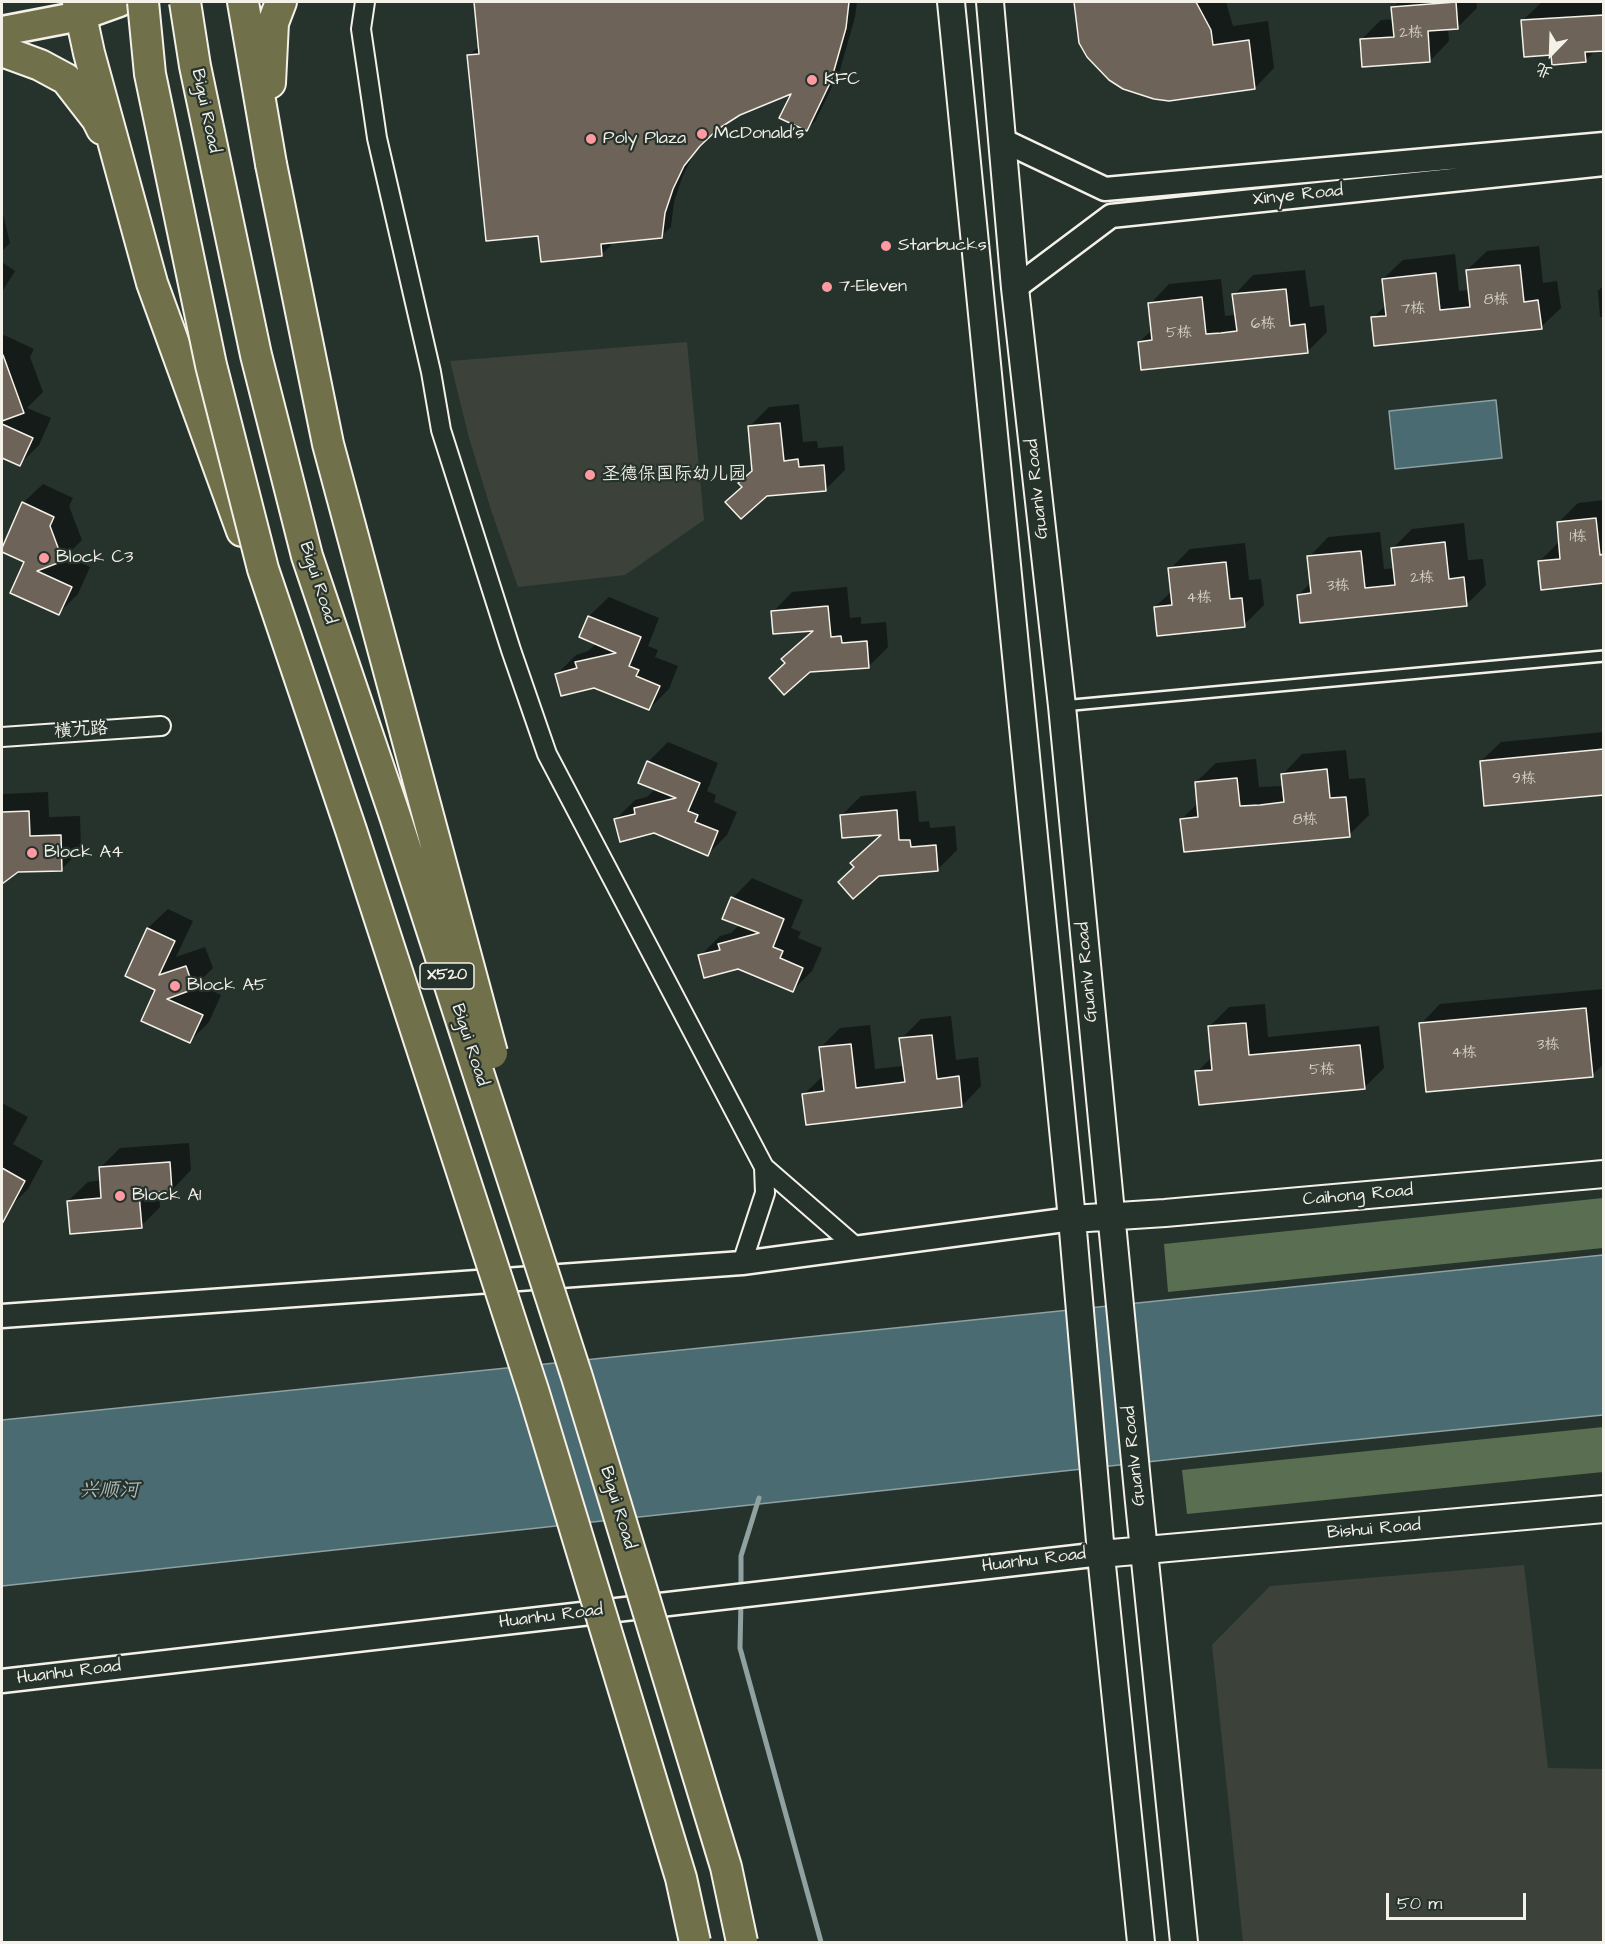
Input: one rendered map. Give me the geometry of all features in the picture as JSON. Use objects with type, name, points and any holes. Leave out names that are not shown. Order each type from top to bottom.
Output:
[{"type":"highway","name":"X520","points":[[143,2],[150,74],[211,365],[263,569],[534,1390],[681,1878],[695,1942]]},
{"type":"highway","name":"Bigui Road","points":[[185,2],[195,66],[254,344],[307,556],[402,838],[590,1419],[726,1867],[742,1942]]},
{"type":"highway","points":[[243,2],[271,164],[328,444],[590,1419]]},
{"type":"highway","points":[[271,164],[268,103],[272,34],[273,23],[281,2]]},
{"type":"highway","points":[[79,9],[152,283],[351,830]]},
{"type":"highway","points":[[2,51],[40,65],[66,79],[97,119],[121,172]]},
{"type":"main road","points":[[2,31],[79,9],[119,2]]},
{"type":"main road","points":[[951,2],[1077,1267],[1101,1554],[1141,1942]]},
{"type":"main road","name":"Guanlv Road","points":[[990,2],[1015,288],[1062,706],[1184,1942]]},
{"type":"main road","name":"Caihong Road","points":[[1072,1219],[1604,1174]]},
{"type":"main road","name":"Bishui Road","points":[[1101,1554],[1604,1509]]},
{"type":"street","points":[[365,2],[361,29],[376,138],[430,372],[441,430],[511,650],[547,754],[764,1167],[856,1247]]},
{"type":"street","name":"Xinye Road","points":[[1002,140],[1105,189],[1604,144]]},
{"type":"street","name":"Xinye Road","points":[[1015,288],[1111,216],[1604,164]]},
{"type":"street","name":"横九路","points":[[2,736],[161,726]]},
{"type":"street","points":[[742,1263],[765,1193],[764,1167]]},
{"type":"street","points":[[2,1316],[742,1263],[1072,1219]]},
{"type":"street","name":"Huanhu Road","points":[[2,1681],[1101,1554]]},
{"type":"lane","points":[[1062,706],[1604,656]]},
{"type":"shaded area","name":"圣德保国际幼儿园","points":[[687,342],[704,520],[625,575],[518,587],[469,438],[450,361]]},
{"type":"shaded area","points":[[1524,1565],[1548,1768],[1603,1769],[1603,1942],[1243,1942],[1212,1645],[1270,1586]]},
{"type":"green space","points":[[1603,1198],[1603,1248],[1168,1292],[1164,1244]]},
{"type":"green space","points":[[1603,1427],[1603,1472],[1187,1514],[1182,1470]]},
{"type":"water","points":[[1496,400],[1502,458],[1395,469],[1389,411]]},
{"type":"water","name":"兴顺河","points":[[1603,1255],[1603,1415],[1313,1444],[2,1586],[2,1420]]},
{"type":"building","name":"Poly Plaza","points":[[474,2],[849,2],[846,28],[831,81],[807,131],[779,118],[791,94],[740,115],[718,129],[684,166],[665,213],[662,238],[601,244],[602,256],[541,262],[538,236],[486,241],[467,55],[479,54]]},
{"type":"building","points":[[1074,2],[1196,2],[1211,30],[1213,45],[1249,40],[1255,89],[1169,101],[1154,99],[1123,89],[1109,80],[1087,57],[1079,43]]},
{"type":"building","points":[[1456,2],[1458,29],[1428,31],[1430,62],[1362,67],[1360,39],[1394,37],[1391,7]]},
{"type":"building","points":[[1604,15],[1604,51],[1585,52],[1586,62],[1552,65],[1551,55],[1524,57],[1521,20]]},
{"type":"building","points":[[1520,265],[1524,302],[1538,300],[1542,329],[1374,346],[1371,317],[1386,316],[1382,279],[1436,273],[1440,310],[1470,307],[1466,270]]},
{"type":"building","points":[[1286,289],[1290,326],[1305,324],[1308,353],[1141,370],[1138,342],[1152,340],[1148,303],[1202,297],[1206,334],[1221,333],[1237,331],[1232,294]]},
{"type":"building","points":[[2,356],[24,413],[2,421]]},
{"type":"building","points":[[780,423],[784,461],[798,459],[799,467],[824,465],[826,491],[767,496],[741,519],[725,502],[742,487],[738,483],[752,471],[748,426]]},
{"type":"building","points":[[2,424],[33,438],[20,466],[2,458]]},
{"type":"building","name":"Block C3","points":[[22,502],[54,517],[50,526],[63,561],[37,571],[72,587],[59,615],[10,593],[24,562],[2,552],[2,548]]},
{"type":"building","points":[[1596,518],[1600,555],[1604,554],[1604,583],[1541,590],[1538,561],[1560,559],[1557,522]]},
{"type":"building","points":[[1445,542],[1449,579],[1464,577],[1467,606],[1300,623],[1297,595],[1311,593],[1307,556],[1361,551],[1365,588],[1395,585],[1391,548]]},
{"type":"building","points":[[1226,562],[1230,599],[1242,598],[1245,627],[1157,636],[1154,607],[1172,605],[1168,568]]},
{"type":"building","points":[[828,606],[831,637],[841,636],[842,643],[867,641],[869,668],[810,672],[784,695],[769,678],[785,663],[781,659],[813,631],[773,634],[771,611]]},
{"type":"building","points":[[588,616],[641,637],[629,666],[639,670],[636,676],[660,686],[649,710],[594,688],[561,696],[555,674],[577,668],[575,662],[616,653],[579,637]]},
{"type":"building","points":[[1604,749],[1604,795],[1484,806],[1480,761]]},
{"type":"building","points":[[647,761],[700,783],[688,811],[698,815],[695,822],[718,831],[708,856],[654,833],[620,842],[614,819],[635,814],[634,808],[676,798],[638,783]]},
{"type":"building","points":[[1327,769],[1330,798],[1346,797],[1350,837],[1184,852],[1180,819],[1198,817],[1195,782],[1237,778],[1240,806],[1260,805],[1284,802],[1281,774]]},
{"type":"building","points":[[897,810],[899,840],[910,840],[911,847],[936,845],[938,871],[879,876],[853,899],[838,882],[854,867],[850,863],[881,835],[842,838],[840,815]]},
{"type":"building","name":"Block A4","points":[[29,811],[30,836],[61,835],[62,871],[18,872],[2,884],[2,812]]},
{"type":"building","points":[[731,897],[784,919],[773,947],[783,951],[780,958],[803,968],[793,992],[738,969],[704,978],[698,955],[720,950],[718,944],[759,933],[722,919]]},
{"type":"building","name":"Block A5","points":[[147,928],[175,941],[159,975],[186,966],[194,989],[167,999],[203,1015],[190,1043],[141,1021],[155,990],[125,976]]},
{"type":"building","points":[[1586,1008],[1593,1077],[1426,1092],[1419,1023]]},
{"type":"building","points":[[1246,1023],[1249,1055],[1360,1045],[1365,1089],[1199,1105],[1195,1071],[1212,1070],[1208,1026]]},
{"type":"building","points":[[932,1035],[937,1079],[959,1076],[962,1107],[806,1125],[802,1094],[824,1091],[819,1047],[851,1044],[856,1088],[905,1082],[899,1038]]},
{"type":"building","name":"Block A1","points":[[170,1162],[172,1191],[139,1194],[142,1228],[70,1234],[67,1201],[101,1198],[99,1167]]},
{"type":"building","points":[[2,1168],[25,1181],[2,1224]]},
{"type":"waterway","points":[[741,1591],[741,1556],[759,1498]]},
{"type":"waterway","points":[[741,1600],[740,1648],[821,1942]]},
{"type":"place","name":"KFC","points":[[812,80]]},
{"type":"place","name":"McDonald's","points":[[702,134]]},
{"type":"place","name":"Poly Plaza","points":[[591,139]]},
{"type":"place","name":"Starbucks","points":[[886,246]]},
{"type":"place","name":"7-Eleven","points":[[827,287]]},
{"type":"place","name":"圣德保国际幼儿园","points":[[590,475]]},
{"type":"place","name":"Block C3","points":[[44,558]]},
{"type":"place","name":"Block A4","points":[[32,853]]},
{"type":"place","name":"Block A5","points":[[175,986]]},
{"type":"place","name":"Block A1","points":[[120,1196]]}]
